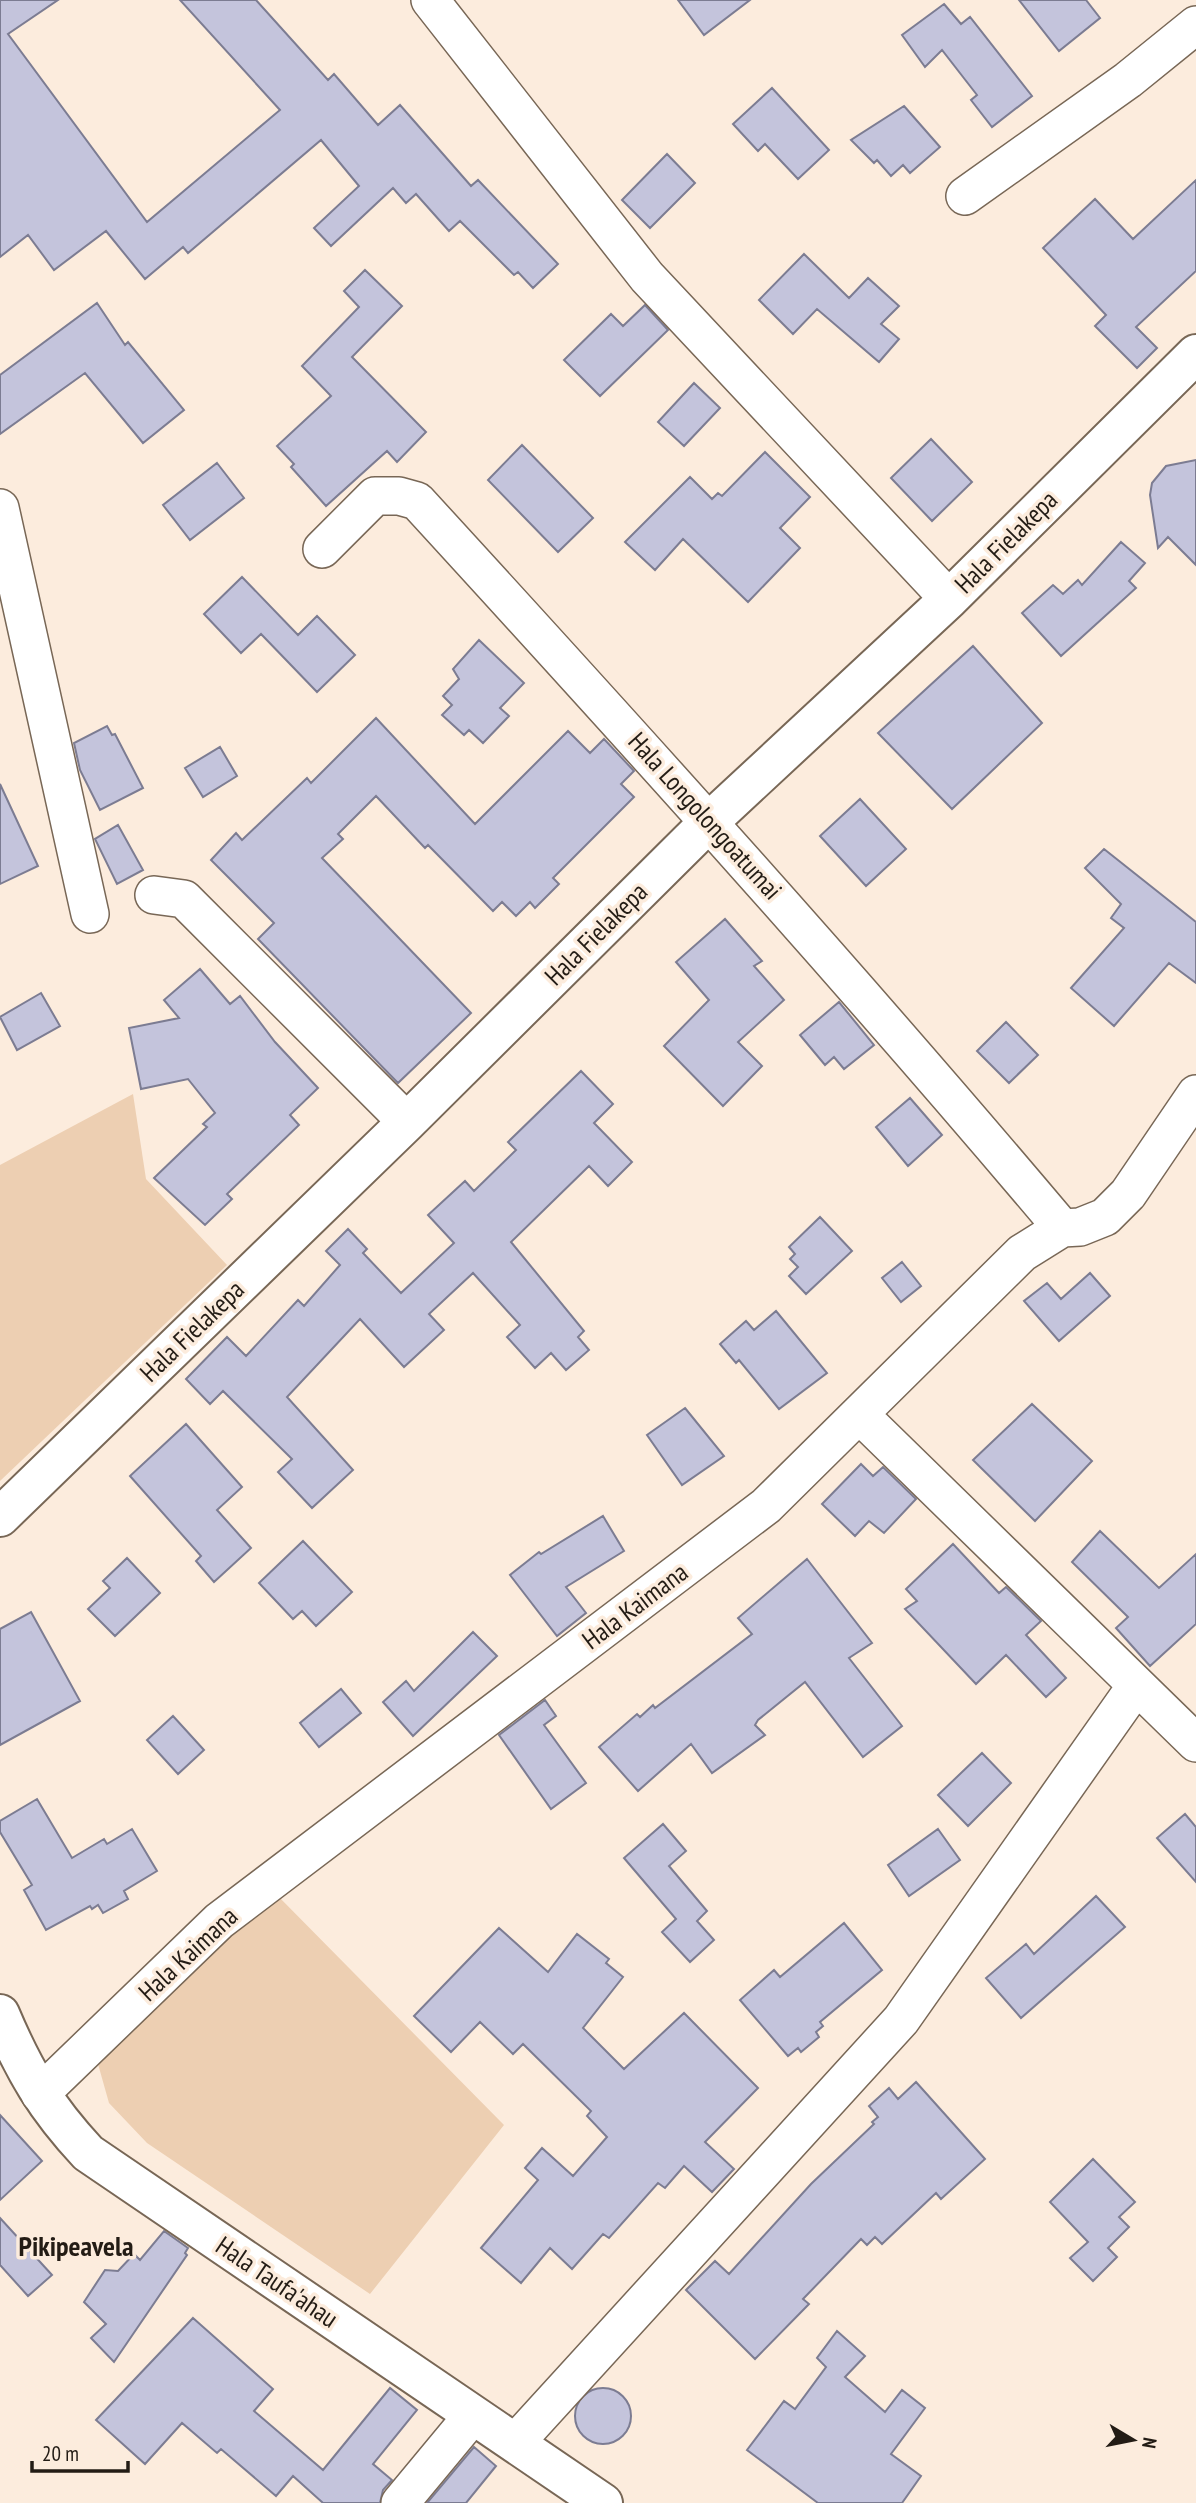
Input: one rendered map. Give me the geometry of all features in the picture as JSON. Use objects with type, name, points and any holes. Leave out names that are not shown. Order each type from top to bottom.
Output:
[{"type":"street","points":[[430,0],[647,277],[949,599]]},
{"type":"street","points":[[965,196],[1128,80],[1196,25]]},
{"type":"street","name":"Hala Fielakepa","points":[[0,1517],[407,1122],[710,821],[949,599],[1196,354]]},
{"type":"street","name":"Hala Longolongoatumai","points":[[322,549],[375,496],[399,496],[417,501],[710,821],[912,1049],[1062,1228]]},
{"type":"street","points":[[0,508],[90,914]]},
{"type":"street","points":[[154,895],[184,899],[407,1122]]},
{"type":"street","name":"Hala Kaimana","points":[[40,2094],[219,1921],[765,1506],[860,1416],[1022,1253],[1062,1228],[1080,1227],[1105,1217],[1128,1194],[1196,1094]]},
{"type":"street","points":[[860,1416],[1196,1743]]},
{"type":"street","points":[[515,2443],[901,2020],[1136,1686]]},
{"type":"street","name":"Hala Taufa'ahau","points":[[0,2014],[22,2067],[56,2118],[88,2153],[603,2503]]},
{"type":"street","points":[[400,2503],[473,2415]]},
{"type":"shaded area","points":[[133,1094],[146,1179],[227,1265],[0,1481],[0,1165]]},
{"type":"shaded area","points":[[275,1893],[504,2125],[370,2294],[147,2143],[109,2103],[98,2064],[222,1933]]},
{"type":"building","points":[[0,0],[58,0],[8,34],[147,222],[280,110],[180,0],[256,0],[328,80],[334,74],[378,125],[400,105],[471,186],[478,180],[558,264],[533,288],[518,272],[514,275],[460,221],[449,231],[416,194],[406,203],[393,188],[331,246],[314,228],[359,186],[321,140],[188,253],[183,247],[145,279],[106,231],[54,270],[28,235],[0,257]]},
{"type":"building","points":[[678,0],[750,0],[704,35]]},
{"type":"building","points":[[1019,0],[1086,0],[1100,18],[1059,51]]},
{"type":"building","points":[[944,4],[961,24],[970,17],[1032,96],[992,127],[971,100],[977,95],[942,50],[925,67],[902,35]]},
{"type":"building","points":[[772,88],[829,150],[798,179],[765,144],[758,151],[733,124]]},
{"type":"building","points":[[904,106],[940,147],[910,173],[903,165],[891,176],[877,160],[874,163],[851,140]]},
{"type":"building","points":[[667,154],[695,183],[650,228],[622,200]]},
{"type":"building","points":[[1196,180],[1196,271],[1136,327],[1157,348],[1137,368],[1095,326],[1106,315],[1043,248],[1095,199],[1133,239]]},
{"type":"building","points":[[804,254],[849,298],[868,278],[899,306],[881,324],[899,339],[879,362],[817,309],[793,334],[759,300]]},
{"type":"building","points":[[365,270],[402,306],[352,357],[426,432],[397,462],[387,451],[326,506],[291,467],[294,464],[277,446],[331,396],[302,366],[359,307],[344,291]]},
{"type":"building","points":[[97,303],[125,345],[128,342],[184,410],[143,443],[85,373],[0,434],[0,375]]},
{"type":"building","points":[[645,305],[668,330],[600,396],[564,360],[611,314],[623,326]]},
{"type":"building","points":[[694,383],[720,408],[684,446],[658,422]]},
{"type":"building","points":[[931,439],[972,482],[932,521],[891,478]]},
{"type":"building","points":[[522,445],[593,518],[558,552],[488,480]]},
{"type":"building","points":[[765,452],[810,497],[780,528],[800,548],[748,602],[683,539],[655,570],[625,542],[690,477],[712,499],[718,493],[722,496]]},
{"type":"building","points":[[1196,460],[1196,565],[1168,537],[1158,548],[1150,495],[1152,483],[1166,466]]},
{"type":"building","points":[[217,463],[244,498],[190,540],[163,505]]},
{"type":"building","points":[[1121,542],[1145,563],[1129,581],[1136,588],[1061,656],[1022,613],[1053,585],[1063,594],[1078,580],[1082,585]]},
{"type":"building","points":[[242,577],[298,635],[317,616],[355,655],[317,692],[261,634],[241,653],[204,614]]},
{"type":"building","points":[[479,640],[524,683],[500,708],[509,716],[483,743],[469,730],[464,735],[442,715],[452,705],[443,696],[459,679],[453,669]]},
{"type":"building","points":[[973,646],[1042,723],[952,809],[878,733]]},
{"type":"building","points":[[376,718],[475,824],[568,731],[590,753],[604,739],[634,771],[621,784],[634,797],[553,878],[559,884],[535,908],[530,902],[516,916],[502,902],[493,911],[428,845],[425,848],[376,796],[338,834],[343,839],[322,858],[471,1013],[398,1083],[258,939],[274,923],[211,860],[236,833],[242,840],[307,778],[311,783]]},
{"type":"building","points":[[107,726],[112,735],[115,734],[143,788],[100,810],[80,770],[74,743]]},
{"type":"building","points":[[220,747],[237,776],[203,797],[185,768]]},
{"type":"building","points":[[0,784],[38,866],[0,884]]},
{"type":"building","points":[[860,799],[906,849],[866,886],[820,836]]},
{"type":"building","points":[[118,825],[143,870],[117,884],[95,839]]},
{"type":"building","points":[[1104,849],[1196,922],[1196,983],[1169,963],[1114,1026],[1071,988],[1124,928],[1111,918],[1121,904],[1085,868]]},
{"type":"building","points":[[725,919],[762,961],[754,966],[784,1000],[738,1042],[762,1066],[723,1106],[664,1046],[709,1000],[676,962]]},
{"type":"building","points":[[200,969],[230,1004],[240,996],[275,1042],[318,1088],[290,1115],[299,1125],[227,1194],[232,1199],[205,1225],[154,1178],[207,1127],[203,1124],[215,1113],[188,1079],[141,1089],[129,1028],[179,1018],[164,1000]]},
{"type":"building","points":[[41,993],[60,1026],[17,1050],[0,1017]]},
{"type":"building","points":[[839,1002],[874,1045],[844,1069],[834,1057],[825,1065],[800,1035]]},
{"type":"building","points":[[1006,1022],[1038,1055],[1009,1083],[977,1051]]},
{"type":"building","points":[[581,1071],[613,1104],[594,1123],[632,1162],[608,1186],[589,1166],[511,1242],[584,1331],[578,1337],[589,1350],[566,1370],[551,1353],[535,1368],[507,1337],[520,1325],[473,1273],[429,1314],[444,1330],[404,1367],[360,1319],[287,1397],[353,1470],[312,1508],[278,1472],[292,1459],[223,1391],[210,1404],[186,1379],[227,1337],[246,1356],[298,1300],[304,1306],[340,1265],[326,1251],[348,1229],[367,1249],[363,1253],[401,1293],[454,1243],[428,1215],[465,1181],[474,1191],[516,1150],[508,1142]]},
{"type":"building","points":[[910,1098],[942,1135],[908,1166],[876,1127]]},
{"type":"building","points":[[820,1217],[852,1251],[806,1294],[789,1276],[798,1267],[790,1259],[795,1254],[789,1247]]},
{"type":"building","points":[[902,1262],[921,1286],[901,1302],[882,1278]]},
{"type":"building","points":[[1090,1273],[1110,1296],[1059,1341],[1024,1301],[1047,1283],[1061,1299]]},
{"type":"building","points":[[776,1311],[827,1373],[779,1409],[739,1360],[736,1363],[720,1344],[746,1321],[754,1330]]},
{"type":"building","points":[[1032,1404],[1092,1461],[1035,1521],[973,1460]]},
{"type":"building","points":[[685,1408],[724,1456],[682,1485],[647,1435]]},
{"type":"building","points":[[186,1424],[242,1487],[217,1510],[251,1548],[214,1582],[196,1561],[201,1556],[130,1476]]},
{"type":"building","points":[[861,1464],[873,1476],[883,1467],[916,1499],[884,1533],[869,1521],[855,1536],[822,1504]]},
{"type":"building","points":[[603,1516],[624,1551],[566,1587],[586,1613],[557,1636],[510,1575],[539,1552],[541,1554]]},
{"type":"building","points":[[1100,1531],[1159,1588],[1196,1554],[1196,1624],[1150,1666],[1116,1628],[1128,1617],[1072,1562]]},
{"type":"building","points":[[303,1541],[352,1592],[316,1626],[302,1611],[293,1619],[259,1583]]},
{"type":"building","points":[[953,1544],[999,1593],[1006,1587],[1041,1621],[1026,1635],[1066,1678],[1046,1697],[1006,1655],[976,1684],[905,1609],[917,1601],[906,1589]]},
{"type":"building","points":[[127,1558],[160,1593],[115,1636],[88,1609],[110,1588],[103,1581]]},
{"type":"building","points":[[807,1559],[872,1643],[849,1658],[902,1726],[863,1757],[805,1682],[758,1720],[755,1725],[765,1735],[712,1773],[691,1744],[638,1791],[599,1747],[637,1714],[640,1717],[653,1705],[655,1708],[752,1634],[738,1618]]},
{"type":"building","points":[[31,1612],[80,1701],[0,1745],[0,1629]]},
{"type":"building","points":[[473,1632],[497,1656],[413,1736],[383,1702],[406,1681],[414,1691]]},
{"type":"building","points":[[341,1689],[361,1713],[319,1747],[300,1723]]},
{"type":"building","points":[[545,1700],[556,1716],[544,1725],[586,1783],[551,1809],[499,1735]]},
{"type":"building","points":[[173,1716],[204,1750],[178,1774],[147,1740]]},
{"type":"building","points":[[982,1753],[1011,1783],[968,1826],[938,1795]]},
{"type":"building","points":[[37,1799],[72,1858],[104,1839],[107,1844],[132,1829],[157,1871],[124,1891],[128,1899],[103,1913],[98,1905],[92,1909],[90,1906],[46,1930],[24,1890],[32,1885],[0,1832],[0,1821]]},
{"type":"building","points":[[1185,1814],[1196,1827],[1196,1882],[1157,1838]]},
{"type":"building","points":[[663,1824],[686,1851],[669,1866],[707,1911],[697,1921],[714,1940],[690,1962],[662,1932],[676,1919],[624,1858]]},
{"type":"building","points":[[938,1829],[960,1860],[909,1896],[888,1865]]},
{"type":"building","points":[[1096,1896],[1125,1927],[1021,2018],[986,1978],[1026,1944],[1034,1954]]},
{"type":"building","points":[[844,1923],[882,1970],[820,2022],[823,2026],[816,2032],[819,2037],[801,2052],[798,2048],[788,2056],[740,2000],[774,1970],[780,1977]]},
{"type":"building","points":[[499,1928],[548,1972],[577,1934],[609,1959],[606,1963],[623,1977],[583,2028],[624,2069],[684,2013],[758,2088],[705,2142],[734,2169],[712,2192],[684,2166],[665,2188],[658,2183],[609,2238],[603,2234],[572,2269],[550,2248],[521,2283],[481,2248],[538,2180],[525,2168],[542,2148],[573,2176],[607,2137],[587,2116],[591,2111],[523,2044],[513,2054],[480,2022],[451,2052],[414,2016]]},
{"type":"building","points":[[916,2082],[985,2159],[941,2199],[936,2193],[882,2244],[875,2237],[867,2245],[861,2239],[803,2299],[809,2304],[755,2359],[686,2290],[715,2261],[729,2274],[811,2184],[874,2124],[872,2122],[878,2117],[869,2106],[889,2088],[898,2099]]},
{"type":"building","points":[[0,2115],[42,2161],[0,2200]]},
{"type":"building","points":[[1093,2159],[1135,2202],[1119,2217],[1129,2227],[1108,2248],[1117,2257],[1093,2281],[1070,2258],[1088,2242],[1050,2202]]},
{"type":"building","points":[[0,2218],[52,2275],[28,2296],[0,2265]]},
{"type":"building","points":[[164,2231],[188,2248],[185,2253],[187,2255],[114,2362],[91,2338],[106,2324],[84,2302],[105,2270],[118,2271],[134,2254],[140,2260]]},
{"type":"building","points":[[193,2318],[273,2389],[254,2411],[323,2470],[390,2388],[417,2410],[373,2464],[392,2480],[383,2490],[380,2503],[323,2503],[293,2476],[276,2496],[221,2449],[217,2453],[182,2423],[145,2464],[96,2420]]},
{"type":"building","points":[[837,2331],[865,2356],[845,2377],[885,2412],[902,2390],[925,2408],[891,2454],[921,2476],[902,2503],[818,2503],[747,2450],[784,2401],[795,2409],[826,2367],[817,2358]]},
{"type":"building","points":[[603,2388],[618,2393],[626,2401],[631,2416],[626,2431],[618,2439],[603,2444],[588,2439],[580,2431],[575,2416],[580,2401],[588,2393]]},
{"type":"building","points":[[474,2447],[496,2466],[466,2503],[427,2503]]},
{"type":"district","name":"Pikipeavela","points":[[76,2246]]}]
